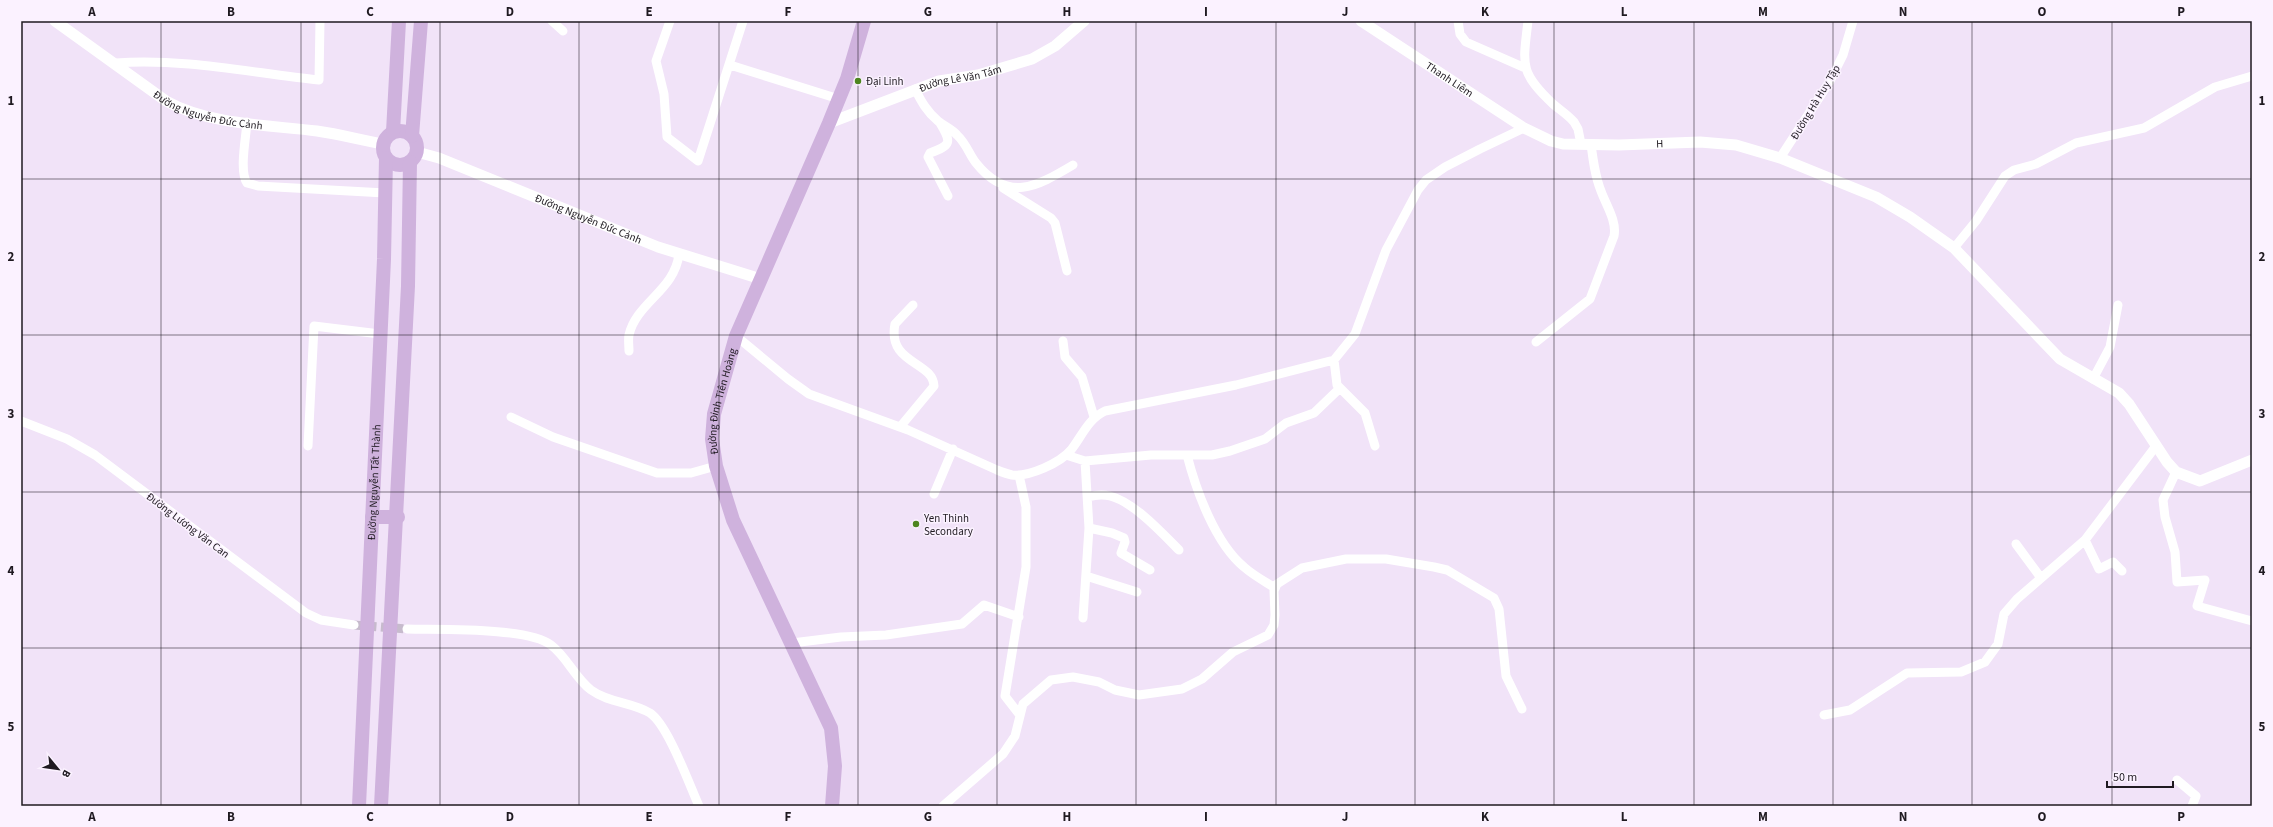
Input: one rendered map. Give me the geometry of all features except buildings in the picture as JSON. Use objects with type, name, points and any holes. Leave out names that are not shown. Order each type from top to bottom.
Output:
[{"type":"main road","points":[[399,21],[393,132],[383,144],[383,153],[386,158],[397,166],[414,157]]},
{"type":"main road","points":[[412,136],[421,21]]},
{"type":"main road","name":"Đường Đinh Tiên Hoàng","points":[[832,806],[835,766],[831,728],[792,644],[774,610],[733,520],[716,466],[712,439],[714,414],[736,336],[839,99],[864,21]]},
{"type":"main road","points":[[381,806],[398,517],[414,157],[416,142],[412,136],[406,132],[393,132]]},
{"type":"main road","name":"Đường Nguyễn Tất Thành","points":[[359,806],[380,334],[386,158]]},
{"type":"main road","points":[[372,517],[398,517]]},
{"type":"street","name":"Đường Nguyễn Đức Cảnh","points":[[56,21],[174,106],[217,120],[247,122],[321,132],[383,144]]},
{"type":"street","points":[[116,63],[141,61],[173,63],[319,80],[320,21]]},
{"type":"street","points":[[552,21],[562,31]]},
{"type":"street","points":[[670,21],[656,61],[664,94],[667,137],[698,161],[730,66],[743,21]]},
{"type":"street","name":"Đường Lê Văn Tám","points":[[829,123],[914,89],[939,81],[978,75],[1032,59],[1055,46],[1084,21]]},
{"type":"street","name":"Thanh Liêm","points":[[1361,21],[1538,136]]},
{"type":"street","points":[[1458,21],[1460,34],[1466,42],[1525,68]]},
{"type":"street","points":[[1528,21],[1525,68],[1535,85],[1574,122],[1586,144],[1593,162],[1600,191],[1615,227],[1614,236],[1590,300],[1536,342]]},
{"type":"street","name":"Đường Hà Huy Tập","points":[[1780,158],[1830,81],[1842,55],[1853,21]]},
{"type":"street","points":[[730,66],[839,99]]},
{"type":"street","points":[[1954,248],[1976,220],[2005,176],[2014,170],[2036,164],[2076,143],[2144,128],[2215,87],[2252,76]]},
{"type":"street","points":[[914,89],[928,112],[957,135],[983,171],[1010,192],[1051,218],[1055,223],[1067,271]]},
{"type":"street","points":[[938,120],[949,140],[948,144],[946,147],[930,153],[928,157],[948,196]]},
{"type":"street","points":[[247,122],[244,178],[247,183],[258,186],[385,193]]},
{"type":"street","points":[[736,336],[788,379],[809,394],[900,427],[953,449],[997,470],[1011,475],[1019,475],[1054,464],[1066,455],[1094,417],[1106,411],[1236,384],[1334,360],[1355,334],[1386,250],[1418,190],[1426,180],[1473,152],[1524,128]]},
{"type":"street","name":"H","points":[[1538,136],[1563,144],[1718,142],[1780,158],[1876,198],[1910,217],[1954,248],[2060,360],[2119,393],[2129,404],[2156,446],[2176,472]]},
{"type":"street","name":"Đường Nguyễn Đức Cảnh","points":[[414,157],[439,158],[679,254],[761,279]]},
{"type":"street","points":[[998,182],[1013,188],[1031,187],[1042,183],[1073,166]]},
{"type":"street","points":[[629,351],[629,335],[634,323],[670,279],[678,263],[679,254]]},
{"type":"street","points":[[900,427],[934,386],[934,380],[928,372],[904,358],[895,338],[895,324],[912,305]]},
{"type":"street","points":[[2093,379],[2110,347],[2118,306]]},
{"type":"street","points":[[308,446],[314,326],[380,334]]},
{"type":"street","points":[[1063,341],[1065,357],[1082,377],[1094,417]]},
{"type":"street","points":[[1334,360],[1339,389],[1363,410],[1375,446]]},
{"type":"street","points":[[1066,455],[1085,461],[1151,455],[1212,455],[1252,445],[1265,439],[1286,423],[1314,413],[1339,389]]},
{"type":"street","points":[[512,417],[553,437],[656,473],[691,473],[716,466]]},
{"type":"street","name":"Đường Lương Văn Can","points":[[21,421],[67,439],[95,455],[306,613],[321,620],[354,626]]},
{"type":"street","points":[[1824,715],[1850,710],[1907,673],[1961,672],[1985,662],[1998,644],[2004,614],[2017,598],[2085,540],[2156,446]]},
{"type":"street","points":[[934,494],[953,449]]},
{"type":"street","points":[[1188,455],[1206,511],[1227,547],[1243,567],[1275,588]]},
{"type":"street","points":[[2252,460],[2200,481],[2176,472],[2163,500],[2165,517],[2175,552],[2177,582],[2205,580],[2198,606],[2252,621]]},
{"type":"street","points":[[1083,618],[1089,528],[1085,461]]},
{"type":"street","points":[[1019,475],[1026,507],[1026,560],[1019,617],[1005,696],[1019,714]]},
{"type":"street","points":[[1088,497],[1109,495],[1121,501],[1159,530],[1179,550]]},
{"type":"street","points":[[1089,528],[1112,533],[1124,538],[1125,542],[1121,553],[1150,570]]},
{"type":"street","points":[[2085,540],[2099,569],[2113,562],[2122,572]]},
{"type":"street","points":[[2016,544],[2041,578]]},
{"type":"street","points":[[1275,588],[1302,568],[1346,559],[1386,559],[1447,570],[1496,600],[1499,609],[1506,676],[1522,709]]},
{"type":"street","points":[[1086,576],[1137,592]]},
{"type":"street","points":[[943,806],[1003,754],[1015,736],[1019,714],[1023,704],[1028,698],[1051,680],[1073,677],[1099,682],[1114,690],[1139,695],[1173,691],[1196,683],[1233,652],[1268,635],[1274,625],[1275,588]]},
{"type":"street","points":[[792,644],[841,637],[886,635],[962,624],[970,619],[978,609],[984,605],[1019,617]]},
{"type":"street","points":[[407,629],[516,635],[548,643],[559,652],[576,676],[592,691],[612,701],[643,710],[660,722],[700,806]]},
{"type":"street","points":[[2176,780],[2196,796],[2192,806]]},
{"type":"tunnel","points":[[354,625],[407,629]]},
{"type":"place","name":"Đại Linh","points":[[858,81]]},
{"type":"place","name":"Yen Thinh Secondary","points":[[916,524]]}]
